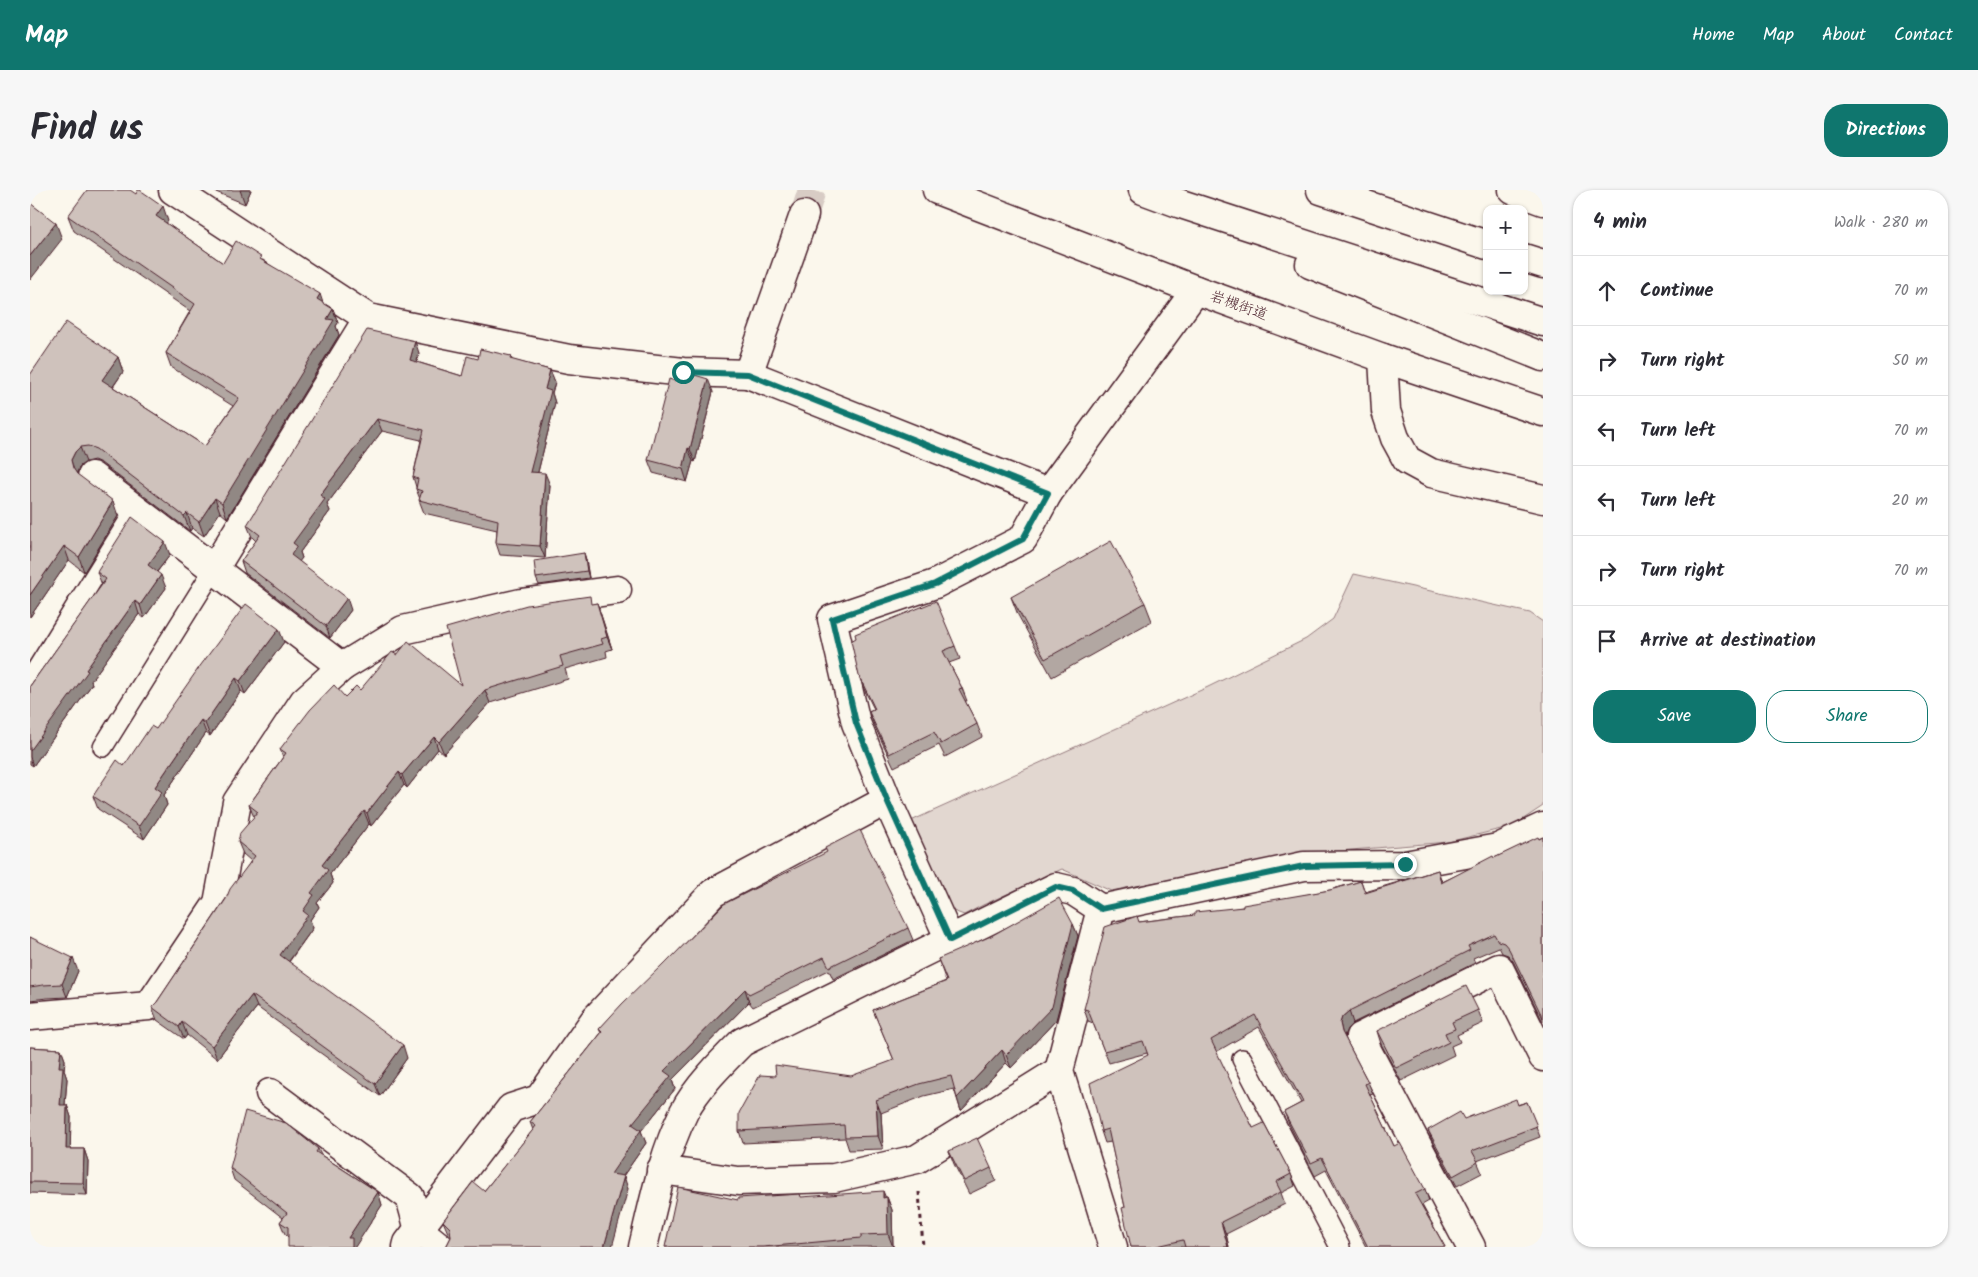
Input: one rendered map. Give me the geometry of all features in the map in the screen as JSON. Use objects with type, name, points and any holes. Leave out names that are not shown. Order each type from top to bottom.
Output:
[{"type":"main road","points":[[173,190],[368,318],[569,359],[683,372],[748,374],[1048,493]]},
{"type":"main road","name":"岩槻街道","points":[[937,190],[1196,290],[1384,358],[1543,412]]},
{"type":"main road","points":[[1143,190],[1543,322]]},
{"type":"main road","points":[[1321,190],[1483,244]]},
{"type":"main road","points":[[1513,190],[1543,201]]},
{"type":"main road","points":[[1181,204],[1295,258],[1543,357]]},
{"type":"main road","points":[[748,374],[804,215]]},
{"type":"main road","points":[[1528,259],[1543,264]]},
{"type":"main road","points":[[950,940],[887,800],[856,723],[832,619],[935,584],[1023,539],[1048,493],[1196,290]]},
{"type":"main road","points":[[214,569],[368,318]]},
{"type":"main road","points":[[1384,358],[1386,411],[1395,438],[1407,460],[1431,473],[1543,499]]},
{"type":"main road","points":[[92,476],[342,667]]},
{"type":"main road","points":[[30,1016],[149,1006],[218,903],[236,802],[304,701],[342,667],[403,630],[521,603],[617,590]]},
{"type":"main road","points":[[413,1238],[511,1108],[539,1099],[596,1018],[713,893],[887,800]]},
{"type":"main road","points":[[643,1247],[661,1170],[684,1111],[716,1068],[742,1042],[1056,887],[1073,891],[1101,909],[1304,866],[1405,864],[1498,848],[1543,827]]},
{"type":"main road","points":[[1101,909],[1060,1071],[1113,1247]]},
{"type":"main road","points":[[1471,1247],[1360,1037],[1499,968],[1543,1058]]},
{"type":"main road","points":[[661,1170],[738,1181],[834,1178],[916,1159],[1060,1071]]},
{"type":"main road","points":[[270,1093],[410,1197],[413,1238]]},
{"type":"main road","points":[[413,1238],[440,1247]]},
{"type":"lane","points":[[30,680],[136,509]]},
{"type":"lane","points":[[103,747],[214,569]]},
{"type":"lane","points":[[1242,1059],[1340,1247]]},
{"type":"path","points":[[916,1159],[923,1247]]},
{"type":"shaded area","points":[[1354,574],[1530,613],[1543,622],[1543,806],[1513,826],[1448,842],[1302,854],[1111,891],[1062,869],[964,915],[948,909],[911,821],[1208,687],[1306,639],[1333,619]]},
{"type":"building","points":[[87,190],[130,190],[136,194],[140,190],[163,206],[156,216],[223,263],[236,241],[261,257],[260,259],[320,294],[317,299],[333,309],[327,319],[334,320],[222,503],[215,498],[199,522],[187,513],[184,516],[96,449],[88,446],[80,447],[71,460],[73,468],[77,474],[113,501],[79,557],[64,546],[30,595],[30,375],[66,322],[118,357],[102,380],[205,446],[239,398],[166,353],[195,304],[68,216]]},
{"type":"building","points":[[30,203],[56,223],[30,256]]},
{"type":"building","points":[[367,330],[415,341],[410,360],[462,376],[467,356],[478,359],[480,349],[511,356],[510,359],[550,370],[545,389],[551,391],[530,472],[545,473],[540,546],[496,543],[498,520],[419,500],[422,491],[416,489],[418,479],[413,477],[424,430],[377,419],[320,495],[325,499],[293,543],[297,546],[291,555],[347,598],[326,626],[241,561],[260,535],[247,525]]},
{"type":"building","points":[[677,375],[695,375],[708,379],[683,469],[648,460],[669,379],[675,381]]},
{"type":"building","points":[[132,517],[165,542],[148,565],[161,575],[140,605],[135,601],[86,670],[88,671],[30,751],[30,686],[106,579],[97,572]]},
{"type":"building","points":[[1111,541],[1145,603],[1045,659],[1011,597]]},
{"type":"building","points":[[584,553],[587,571],[536,578],[534,561]]},
{"type":"building","points":[[590,596],[591,604],[597,603],[607,637],[601,639],[603,644],[560,656],[563,666],[485,690],[439,742],[434,737],[402,775],[399,772],[367,813],[364,811],[322,865],[328,870],[311,893],[314,895],[303,911],[308,915],[280,955],[403,1045],[375,1084],[252,995],[212,1046],[182,1022],[179,1027],[152,1007],[226,899],[230,889],[255,856],[238,842],[240,833],[258,812],[249,805],[286,753],[280,749],[310,710],[334,685],[345,697],[356,686],[360,690],[392,652],[397,655],[408,641],[461,685],[446,628],[527,605]]},
{"type":"building","points":[[936,601],[955,646],[943,651],[962,688],[959,689],[977,724],[941,744],[934,732],[889,754],[869,712],[875,709],[859,676],[851,641],[856,638],[855,634]]},
{"type":"building","points":[[246,604],[279,629],[240,681],[236,678],[205,723],[201,720],[155,787],[162,792],[139,826],[93,796],[117,760],[124,766],[151,726],[156,729]]},
{"type":"building","points":[[860,830],[908,928],[829,967],[824,957],[749,994],[745,989],[664,1071],[671,1076],[632,1124],[641,1130],[611,1174],[624,1176],[604,1247],[444,1247],[451,1237],[450,1228],[443,1221],[473,1182],[484,1191],[536,1126],[530,1122],[602,1032],[599,1029],[622,1004],[664,965],[724,904],[827,852],[825,848]]},
{"type":"building","points":[[1538,837],[1539,839],[1543,837],[1543,1018],[1509,949],[1504,943],[1498,941],[1494,934],[1468,946],[1470,950],[1349,1011],[1342,1017],[1340,1023],[1342,1032],[1368,1082],[1365,1084],[1394,1146],[1400,1143],[1425,1189],[1415,1194],[1445,1247],[1368,1247],[1322,1158],[1311,1163],[1284,1112],[1303,1102],[1255,1015],[1211,1040],[1253,1128],[1264,1123],[1291,1174],[1276,1182],[1281,1192],[1221,1222],[1228,1247],[1185,1247],[1183,1240],[1153,1247],[1131,1247],[1122,1208],[1125,1207],[1108,1129],[1101,1131],[1090,1083],[1148,1055],[1143,1041],[1104,1051],[1088,1010],[1084,1009],[1105,927],[1137,916],[1139,922],[1195,915],[1195,912],[1243,907],[1243,905],[1330,890],[1361,881],[1365,893],[1438,870],[1441,883],[1493,856],[1494,858]]},
{"type":"building","points":[[1059,898],[1073,924],[1052,1007],[1006,1055],[1002,1050],[957,1098],[951,1076],[919,1084],[876,1100],[878,1136],[845,1137],[844,1125],[739,1131],[739,1113],[760,1075],[776,1076],[775,1065],[851,1076],[894,1060],[873,1010],[947,981],[938,959],[991,936]]},
{"type":"building","points":[[30,937],[73,958],[62,984],[30,987]]},
{"type":"building","points":[[1466,986],[1478,1010],[1452,1022],[1455,1029],[1445,1033],[1449,1042],[1396,1068],[1377,1031]]},
{"type":"building","points":[[30,1047],[61,1049],[59,1067],[63,1067],[60,1105],[67,1105],[66,1149],[84,1149],[83,1183],[30,1182]]},
{"type":"building","points":[[1516,1099],[1518,1105],[1527,1102],[1537,1126],[1472,1151],[1478,1162],[1453,1176],[1428,1130],[1460,1112],[1464,1119]]},
{"type":"building","points":[[245,1111],[286,1123],[318,1149],[316,1152],[378,1192],[348,1238],[352,1238],[352,1247],[288,1247],[288,1227],[280,1222],[287,1213],[230,1168]]},
{"type":"building","points":[[977,1138],[991,1168],[964,1181],[949,1151]]},
{"type":"building","points":[[678,1187],[738,1200],[738,1198],[800,1194],[801,1197],[883,1191],[883,1198],[887,1197],[888,1234],[861,1235],[861,1238],[763,1247],[665,1247]]},
{"type":"tunnel","points":[[804,215],[812,190]]},
{"type":"route","points":[[683,372],[748,374],[1048,493],[1023,539],[935,584],[832,619],[856,723],[887,800],[950,940],[1056,887],[1073,891],[1101,909],[1304,866],[1405,864]]}]
